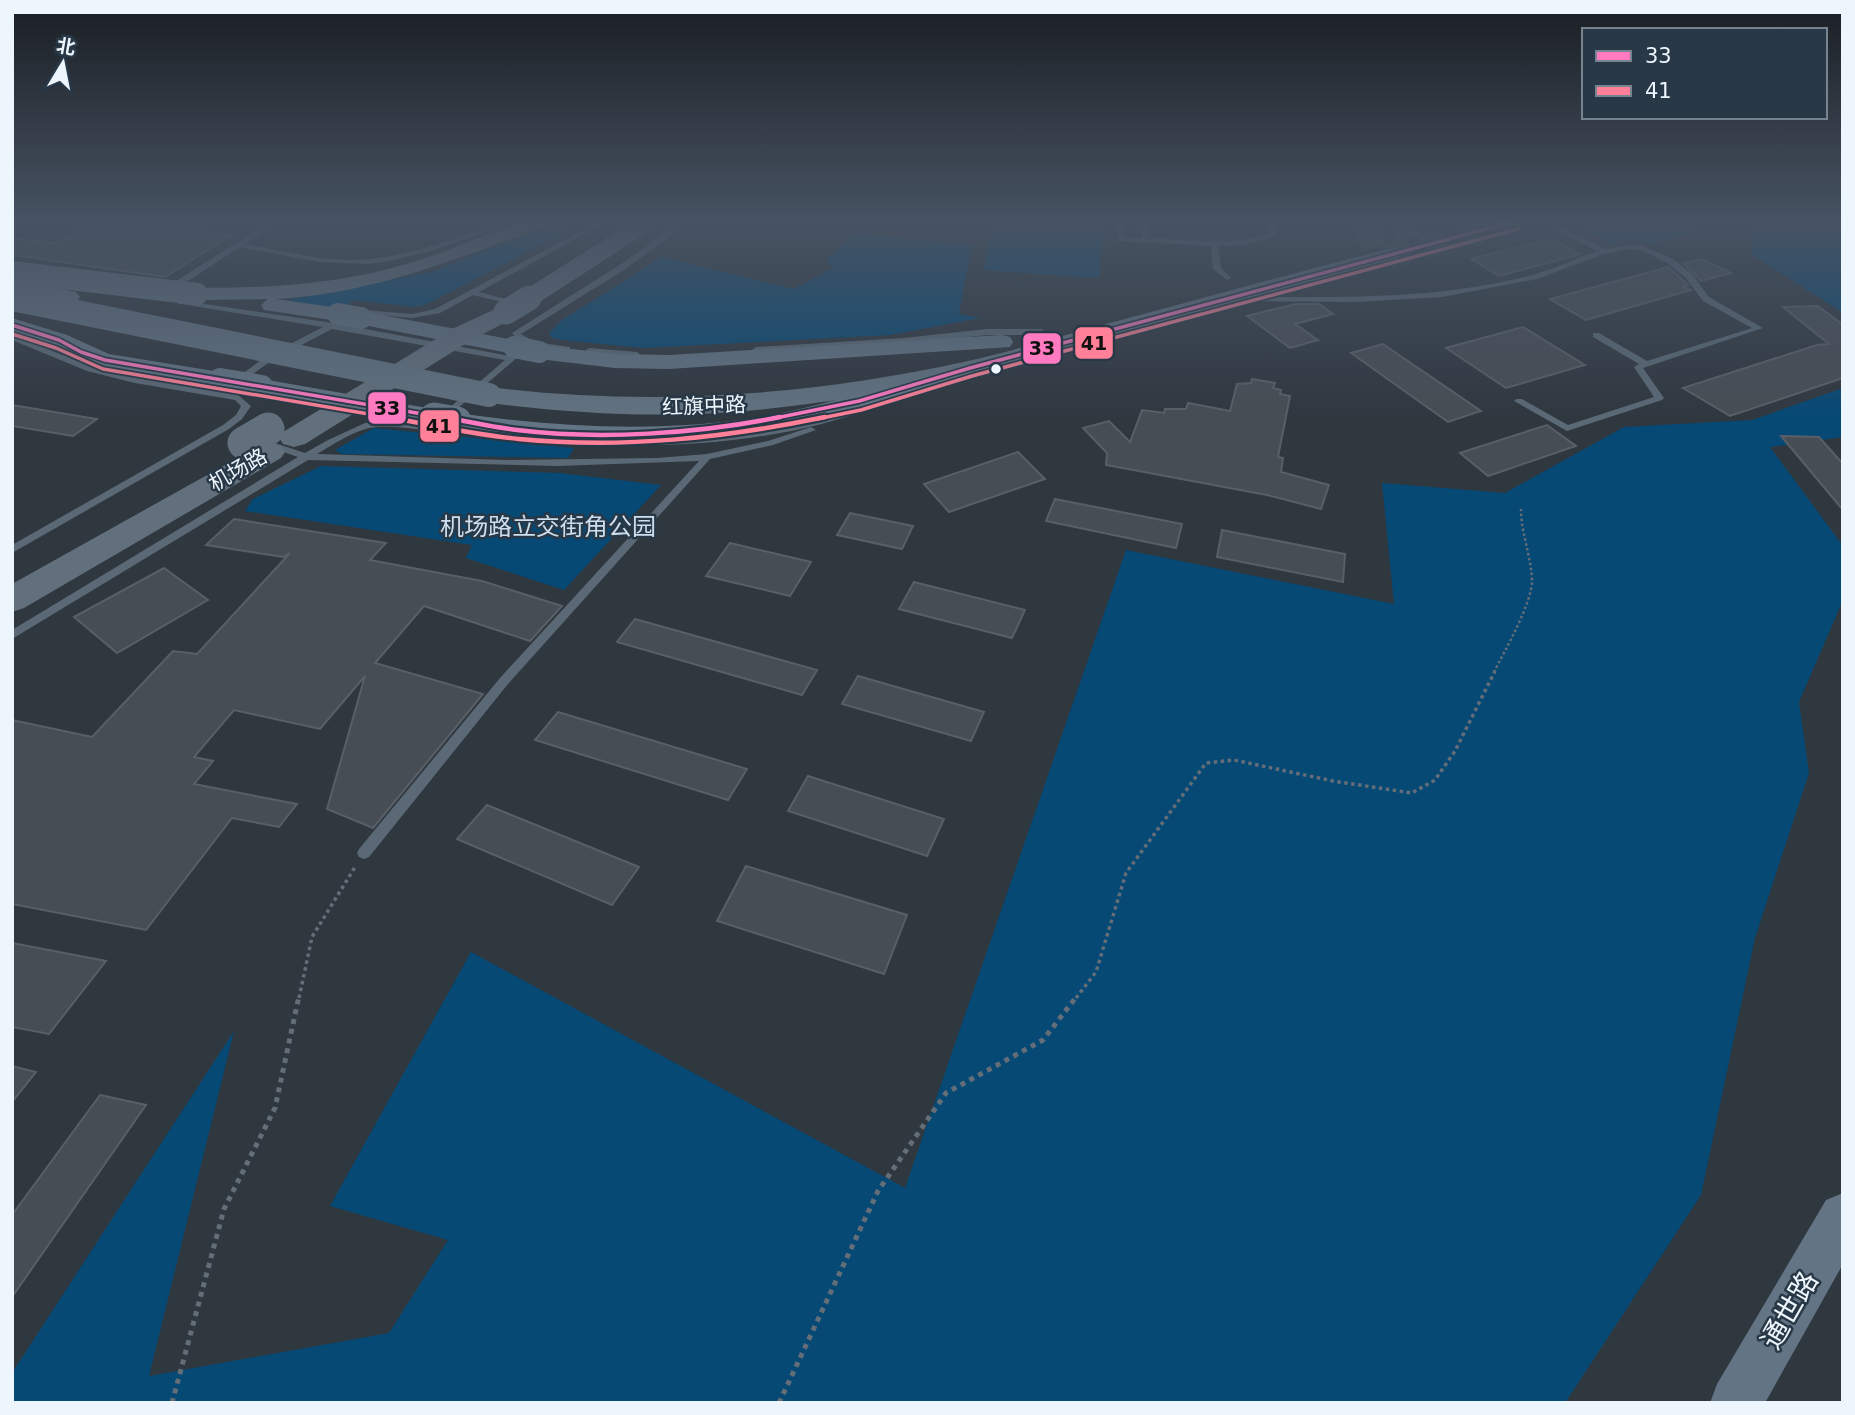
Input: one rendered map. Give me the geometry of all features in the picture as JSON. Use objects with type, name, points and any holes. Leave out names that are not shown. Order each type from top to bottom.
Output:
[{"type":"highway","points":[[337,400],[430,329],[510,287]]},
{"type":"highway","points":[[489,300],[537,306],[562,287]]},
{"type":"highway","name":"机场路","points":[[12,600],[337,400],[461,335],[489,300]]},
{"type":"highway","name":"机场路","points":[[12,574],[268,441]]},
{"type":"main road","name":"红旗中路","points":[[28,287],[68,297],[537,380],[756,396],[1237,287]]},
{"type":"main road","points":[[143,287],[197,294],[335,320],[361,318],[430,329],[523,350],[615,361],[669,362],[1002,342]]},
{"type":"main road","points":[[197,294],[259,294],[317,287]]},
{"type":"main road","name":"红旗中路","points":[[12,299],[521,400],[630,408],[756,396],[970,368],[1232,287]]},
{"type":"main road","points":[[12,325],[47,335],[105,360],[220,387],[262,386],[440,422],[584,434],[704,431],[788,418],[906,390],[970,368]]},
{"type":"main road","name":"通世路","points":[[1736,1403],[1843,1217]]},
{"type":"lane","points":[[99,287],[155,298],[335,320],[523,350],[646,356],[904,341],[987,331],[1042,332]]},
{"type":"lane","points":[[155,298],[173,287]]},
{"type":"lane","points":[[489,300],[508,287]]},
{"type":"lane","points":[[523,350],[516,333],[537,306],[578,287]]},
{"type":"lane","points":[[1227,289],[1355,300],[1443,295],[1483,287]]},
{"type":"lane","points":[[1519,401],[1567,428],[1659,398],[1638,367],[1759,328],[1706,299],[1697,287]]},
{"type":"lane","points":[[220,387],[356,310],[403,316],[432,313],[489,300],[537,306]]},
{"type":"lane","points":[[1596,335],[1646,364]]},
{"type":"lane","points":[[12,337],[90,369],[135,380],[220,387],[246,405],[239,417],[268,441],[571,464],[650,462],[707,457],[770,443],[810,430],[829,418]]},
{"type":"lane","points":[[440,422],[523,350]]},
{"type":"lane","points":[[12,550],[268,441],[343,435],[365,426],[440,422],[540,440],[633,443],[724,439],[855,412],[906,390]]},
{"type":"lane","points":[[12,635],[268,441]]},
{"type":"lane","points":[[364,853],[504,681],[707,457]]},
{"type":"path","points":[[779,1403],[878,1191],[946,1093],[1043,1040],[1097,972],[1112,912],[1126,873],[1206,763],[1234,760],[1333,781],[1412,793],[1435,780],[1455,751],[1520,620],[1532,582],[1521,524],[1521,509]]},
{"type":"path","points":[[172,1403],[224,1209],[275,1108],[312,937],[364,853]]},
{"type":"green space","points":[[354,287],[460,287],[425,305],[414,307],[355,300],[340,309],[284,301]]},
{"type":"green space","points":[[614,287],[964,287],[959,314],[980,318],[890,335],[643,348],[562,340],[552,338],[549,333],[562,320]]},
{"type":"green space","points":[[1803,287],[1843,287],[1843,313]]},
{"type":"green space","points":[[1843,388],[1843,437],[1770,447],[1843,546],[1843,600],[1799,702],[1809,773],[1755,938],[1701,1195],[1565,1403],[12,1403],[12,1373],[234,1031],[149,1376],[389,1333],[448,1240],[330,1206],[471,952],[905,1188],[1126,550],[1394,604],[1382,483],[1505,493],[1624,427],[1752,420]]},
{"type":"green space","points":[[374,428],[574,448],[568,458],[342,454],[335,450]]},
{"type":"green space","name":"机场路立交街角公园","points":[[321,466],[560,473],[661,485],[564,590],[466,558],[472,545],[245,511],[253,499]]},
{"type":"building","points":[[1594,287],[1685,287],[1691,290],[1586,320],[1550,299]]},
{"type":"building","points":[[1296,304],[1319,304],[1333,314],[1295,324],[1318,340],[1290,348],[1247,316]]},
{"type":"building","points":[[1818,306],[1843,325],[1843,378],[1730,416],[1683,388],[1817,345],[1829,344],[1783,307]]},
{"type":"building","points":[[1523,327],[1585,365],[1506,388],[1446,348]]},
{"type":"building","points":[[1383,344],[1481,411],[1448,422],[1351,353]]},
{"type":"building","points":[[1252,379],[1275,383],[1273,388],[1281,390],[1280,394],[1290,396],[1278,457],[1283,458],[1281,472],[1329,485],[1321,509],[1267,495],[1106,465],[1107,453],[1083,428],[1109,421],[1130,442],[1142,410],[1164,413],[1165,409],[1186,409],[1188,403],[1230,411],[1237,384],[1251,383]]},
{"type":"building","points":[[12,405],[97,419],[73,436],[12,426]]},
{"type":"building","points":[[1547,425],[1576,446],[1488,476],[1460,453]]},
{"type":"building","points":[[1781,436],[1819,437],[1843,464],[1843,510]]},
{"type":"building","points":[[1018,452],[1045,479],[949,512],[924,484]]},
{"type":"building","points":[[1055,499],[1182,524],[1176,548],[1046,521]]},
{"type":"building","points":[[850,513],[913,526],[902,549],[837,535]]},
{"type":"building","points":[[234,519],[386,543],[370,560],[482,581],[562,606],[530,641],[424,606],[375,663],[483,694],[373,828],[327,809],[365,676],[320,729],[234,710],[194,757],[213,761],[194,784],[297,804],[279,827],[232,818],[146,930],[12,904],[12,720],[92,737],[173,651],[197,654],[290,553],[283,557],[206,545]]},
{"type":"building","points":[[1222,530],[1345,554],[1343,582],[1217,557]]},
{"type":"building","points":[[730,543],[811,562],[790,596],[706,576]]},
{"type":"building","points":[[164,568],[208,600],[117,653],[74,617]]},
{"type":"building","points":[[914,582],[1025,610],[1012,638],[899,609]]},
{"type":"building","points":[[635,619],[817,670],[802,695],[617,642]]},
{"type":"building","points":[[858,676],[984,712],[971,741],[842,704]]},
{"type":"building","points":[[558,712],[747,769],[728,800],[535,740]]},
{"type":"building","points":[[808,776],[944,819],[927,856],[788,811]]},
{"type":"building","points":[[487,805],[639,867],[612,905],[457,839]]},
{"type":"building","points":[[746,866],[907,915],[884,974],[717,921]]},
{"type":"building","points":[[12,943],[106,961],[49,1034],[12,1027]]},
{"type":"building","points":[[12,1066],[36,1072],[12,1102]]},
{"type":"building","points":[[100,1095],[146,1105],[12,1297],[12,1215]]},
{"type":"transit line","name":"33","points":[[12,325],[59,340],[81,352],[105,360],[517,430],[575,434],[690,431],[747,424],[859,401],[970,368],[1271,287]]},
{"type":"transit line","name":"41","points":[[12,334],[56,348],[103,369],[516,439],[575,443],[691,440],[748,433],[861,410],[972,376],[1302,287]]}]
